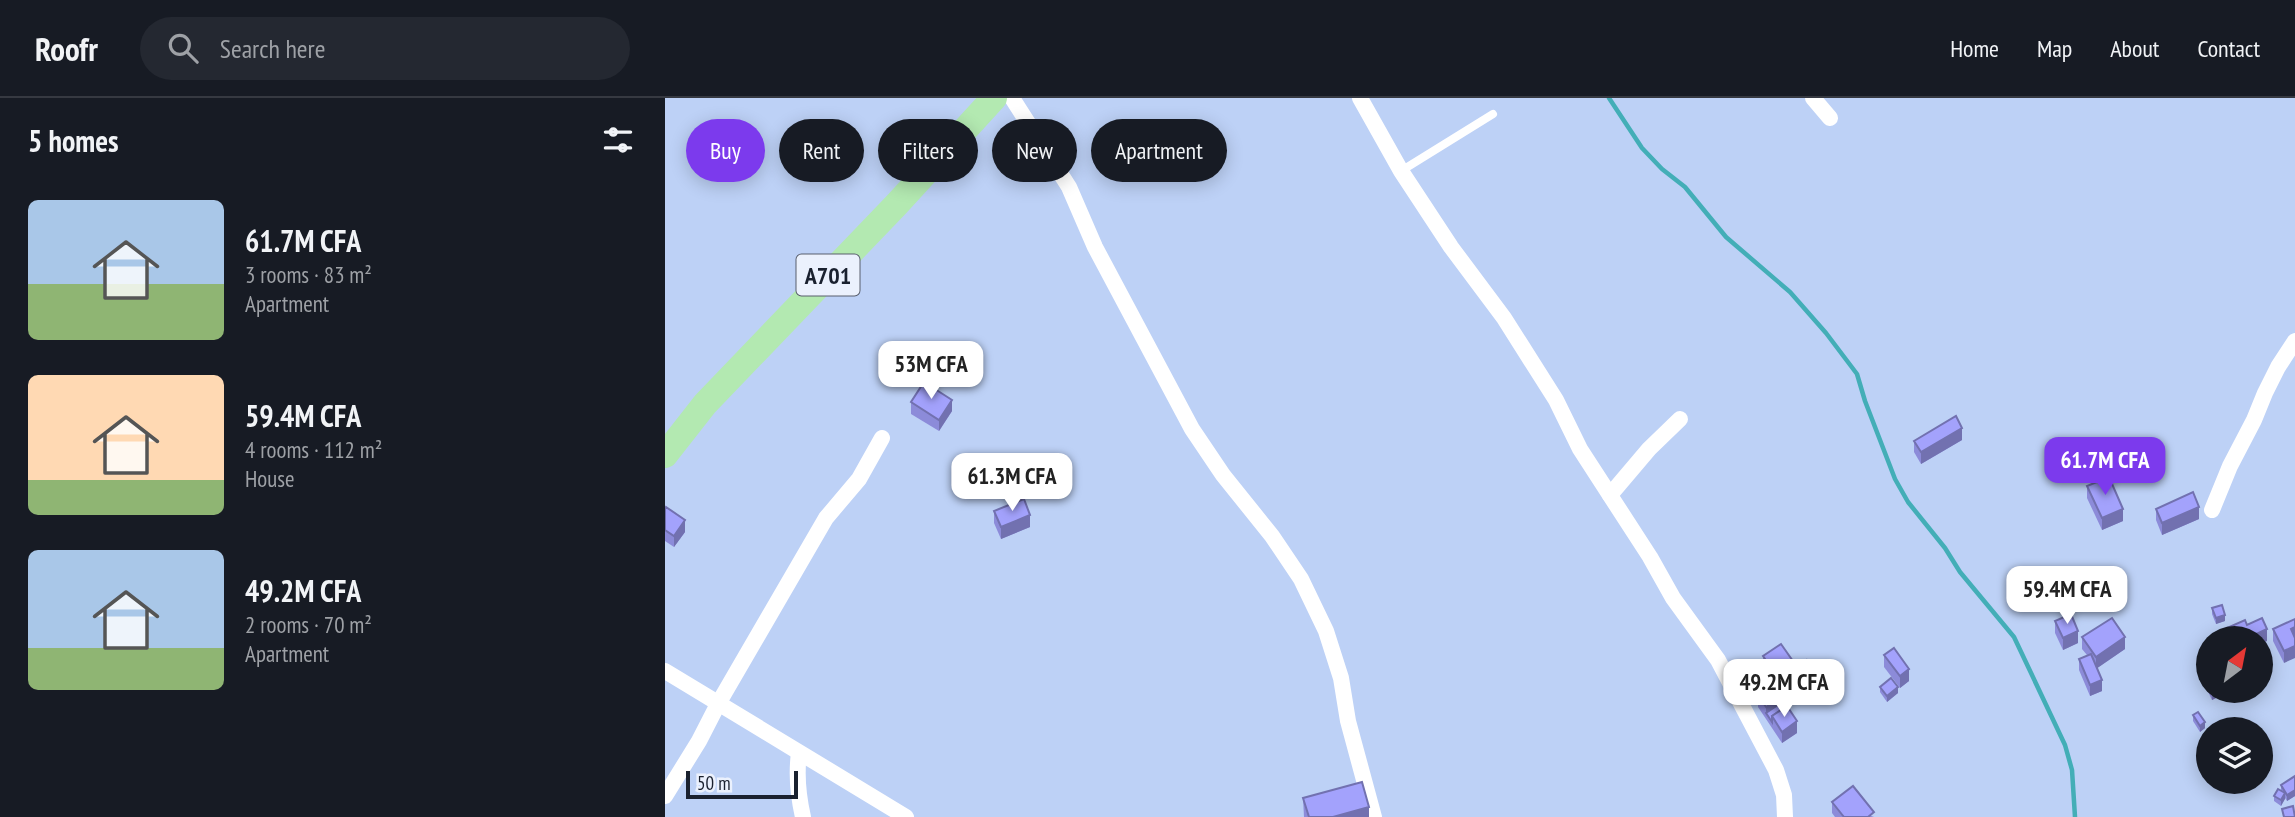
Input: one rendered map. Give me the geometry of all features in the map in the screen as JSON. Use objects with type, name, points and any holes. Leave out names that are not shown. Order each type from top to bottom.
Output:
[{"type":"main road","name":"A701","points":[[665,456],[705,404],[897,204],[994,98]]},
{"type":"street","points":[[1011,98],[1069,187],[1095,247],[1192,429],[1301,579],[1326,631],[1337,666],[1348,721],[1374,817]]},
{"type":"street","points":[[1360,98],[1401,171],[1451,247],[1504,318],[1556,400],[1580,449],[1674,598],[1718,660],[1776,770],[1784,795],[1785,817]]},
{"type":"street","points":[[1814,98],[1830,118]]},
{"type":"street","points":[[2212,510],[2269,384],[2295,341]]},
{"type":"street","points":[[1610,495],[1649,449],[1680,419]]},
{"type":"street","points":[[665,796],[826,518],[859,479],[882,438]]},
{"type":"street","points":[[665,671],[906,817]]},
{"type":"street","points":[[799,753],[797,773],[803,817]]},
{"type":"lane","points":[[1401,171],[1493,114]]},
{"type":"building","points":[[924,382],[952,400],[939,420],[911,402]]},
{"type":"building","points":[[1956,416],[1962,428],[1921,452],[1914,441]]},
{"type":"building","points":[[2109,477],[2123,509],[2102,518],[2087,486]]},
{"type":"building","points":[[2193,492],[2199,507],[2162,523],[2156,509]]},
{"type":"building","points":[[1024,499],[1030,515],[1001,527],[994,511]]},
{"type":"building","points":[[666,507],[685,520],[674,536],[665,530]]},
{"type":"building","points":[[2222,605],[2225,615],[2216,618],[2212,608]]},
{"type":"building","points":[[2071,614],[2078,631],[2063,638],[2055,621]]},
{"type":"building","points":[[2112,618],[2125,637],[2096,657],[2082,637]]},
{"type":"building","points":[[2262,618],[2266,626],[2232,626],[2245,620],[2247,625]]},
{"type":"building","points":[[2295,619],[2295,627],[2291,629],[2295,646],[2284,651],[2273,629]]},
{"type":"building","points":[[1781,644],[1795,664],[1777,676],[1763,656]]},
{"type":"building","points":[[1894,648],[1909,669],[1900,676],[1884,655]]},
{"type":"building","points":[[2091,654],[2102,680],[2090,685],[2079,659]]},
{"type":"building","points":[[1807,660],[1819,669],[1812,679],[1799,670]]},
{"type":"building","points":[[1789,675],[1797,687],[1766,707],[1758,695]]},
{"type":"building","points":[[1891,678],[1898,687],[1887,696],[1880,687]]},
{"type":"building","points":[[1781,703],[1784,708],[1772,716],[1772,722],[1766,713]]},
{"type":"building","points":[[1787,706],[1797,721],[1782,732],[1772,716]]},
{"type":"building","points":[[2295,776],[2295,790],[2287,795],[2281,785]]},
{"type":"building","points":[[1362,782],[1369,807],[1333,817],[1309,817],[1303,798]]},
{"type":"building","points":[[1853,786],[1874,812],[1868,817],[1844,817],[1832,802]]},
{"type":"building","points":[[2278,789],[2285,793],[2281,800],[2274,796]]},
{"type":"building","points":[[2293,806],[2295,817],[2284,817],[2282,809]]},
{"type":"waterway","points":[[1609,98],[1642,148],[1662,169],[1685,187],[1726,237],[1790,292],[1857,374],[1895,479],[1908,502],[1945,548],[1960,572],[2014,637],[2065,745],[2072,770],[2075,817]]}]
